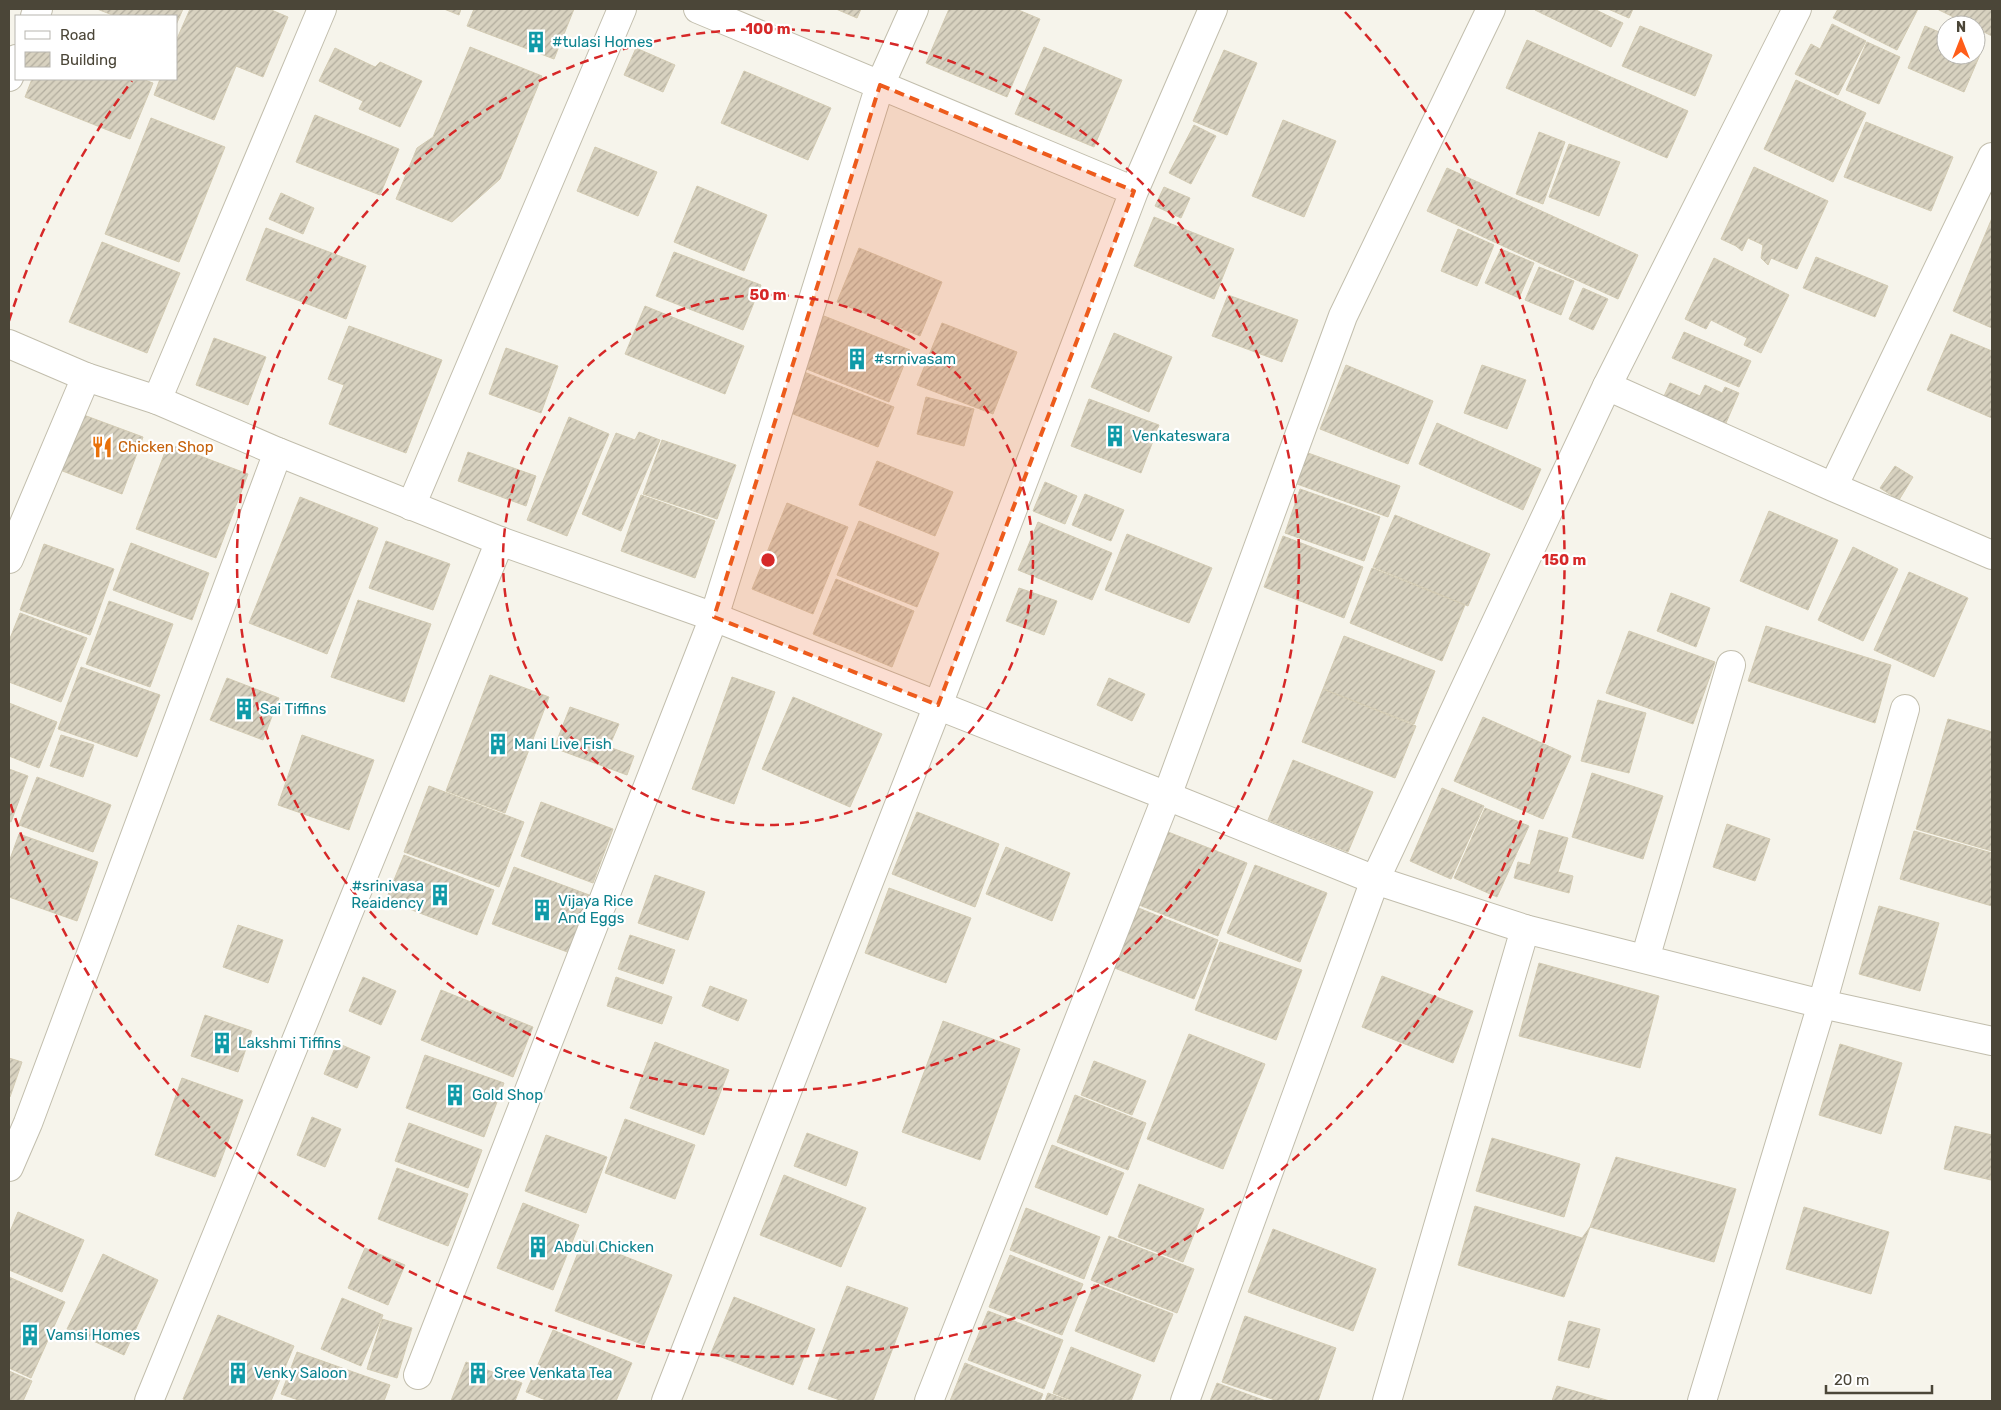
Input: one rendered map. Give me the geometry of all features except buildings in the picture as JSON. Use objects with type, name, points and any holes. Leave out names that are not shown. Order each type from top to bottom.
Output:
[{"type":"street","points":[[157,400],[322,9]]},
{"type":"street","points":[[411,506],[622,9]]},
{"type":"street","points":[[698,9],[1134,191]]},
{"type":"street","points":[[418,1375],[714,617],[880,86],[914,9]]},
{"type":"street","points":[[666,1401],[938,705],[1134,191],[1213,9]]},
{"type":"street","points":[[929,1401],[1167,796],[1343,316],[1491,9]]},
{"type":"street","points":[[1184,1401],[1375,880],[1607,386],[1797,9]]},
{"type":"street","points":[[9,77],[15,62]]},
{"type":"street","points":[[1833,487],[1992,157]]},
{"type":"street","points":[[9,344],[86,377],[157,400],[278,452],[500,541],[714,617],[1375,880],[1525,929],[1822,1004],[1992,1041]]},
{"type":"street","points":[[9,559],[86,377]]},
{"type":"street","points":[[1607,386],[1833,487],[1992,555]]},
{"type":"street","points":[[9,1167],[28,1123],[278,452]]},
{"type":"street","points":[[149,1401],[500,541]]},
{"type":"street","points":[[1645,959],[1731,665]]},
{"type":"street","points":[[1702,1401],[1822,1004],[1905,709]]},
{"type":"street","points":[[1387,1401],[1525,929]]},
{"type":"highlighted area","points":[[880,85],[1134,191],[938,705],[714,617]]},
{"type":"place","name":"#tulasi Homes","points":[[536,42]]},
{"type":"place","name":"#srnivasam","points":[[857,359]]},
{"type":"place","name":"Venkateswara","points":[[1115,436]]},
{"type":"place","name":"Chicken Shop","points":[[102,447]]},
{"type":"place","name":"Sai Tiffins","points":[[244,709]]},
{"type":"place","name":"Mani Live Fish","points":[[498,744]]},
{"type":"place","name":"#srinivasa Reaidency","points":[[440,895]]},
{"type":"place","name":"Vijaya Rice And Eggs","points":[[542,910]]},
{"type":"place","name":"Lakshmi Tiffins","points":[[222,1043]]},
{"type":"place","name":"Gold Shop","points":[[455,1095]]},
{"type":"place","name":"Abdul Chicken","points":[[538,1247]]},
{"type":"place","name":"Vamsi Homes","points":[[30,1335]]},
{"type":"place","name":"Venky Saloon","points":[[238,1373]]},
{"type":"place","name":"Sree Venkata Tea","points":[[478,1373]]}]
